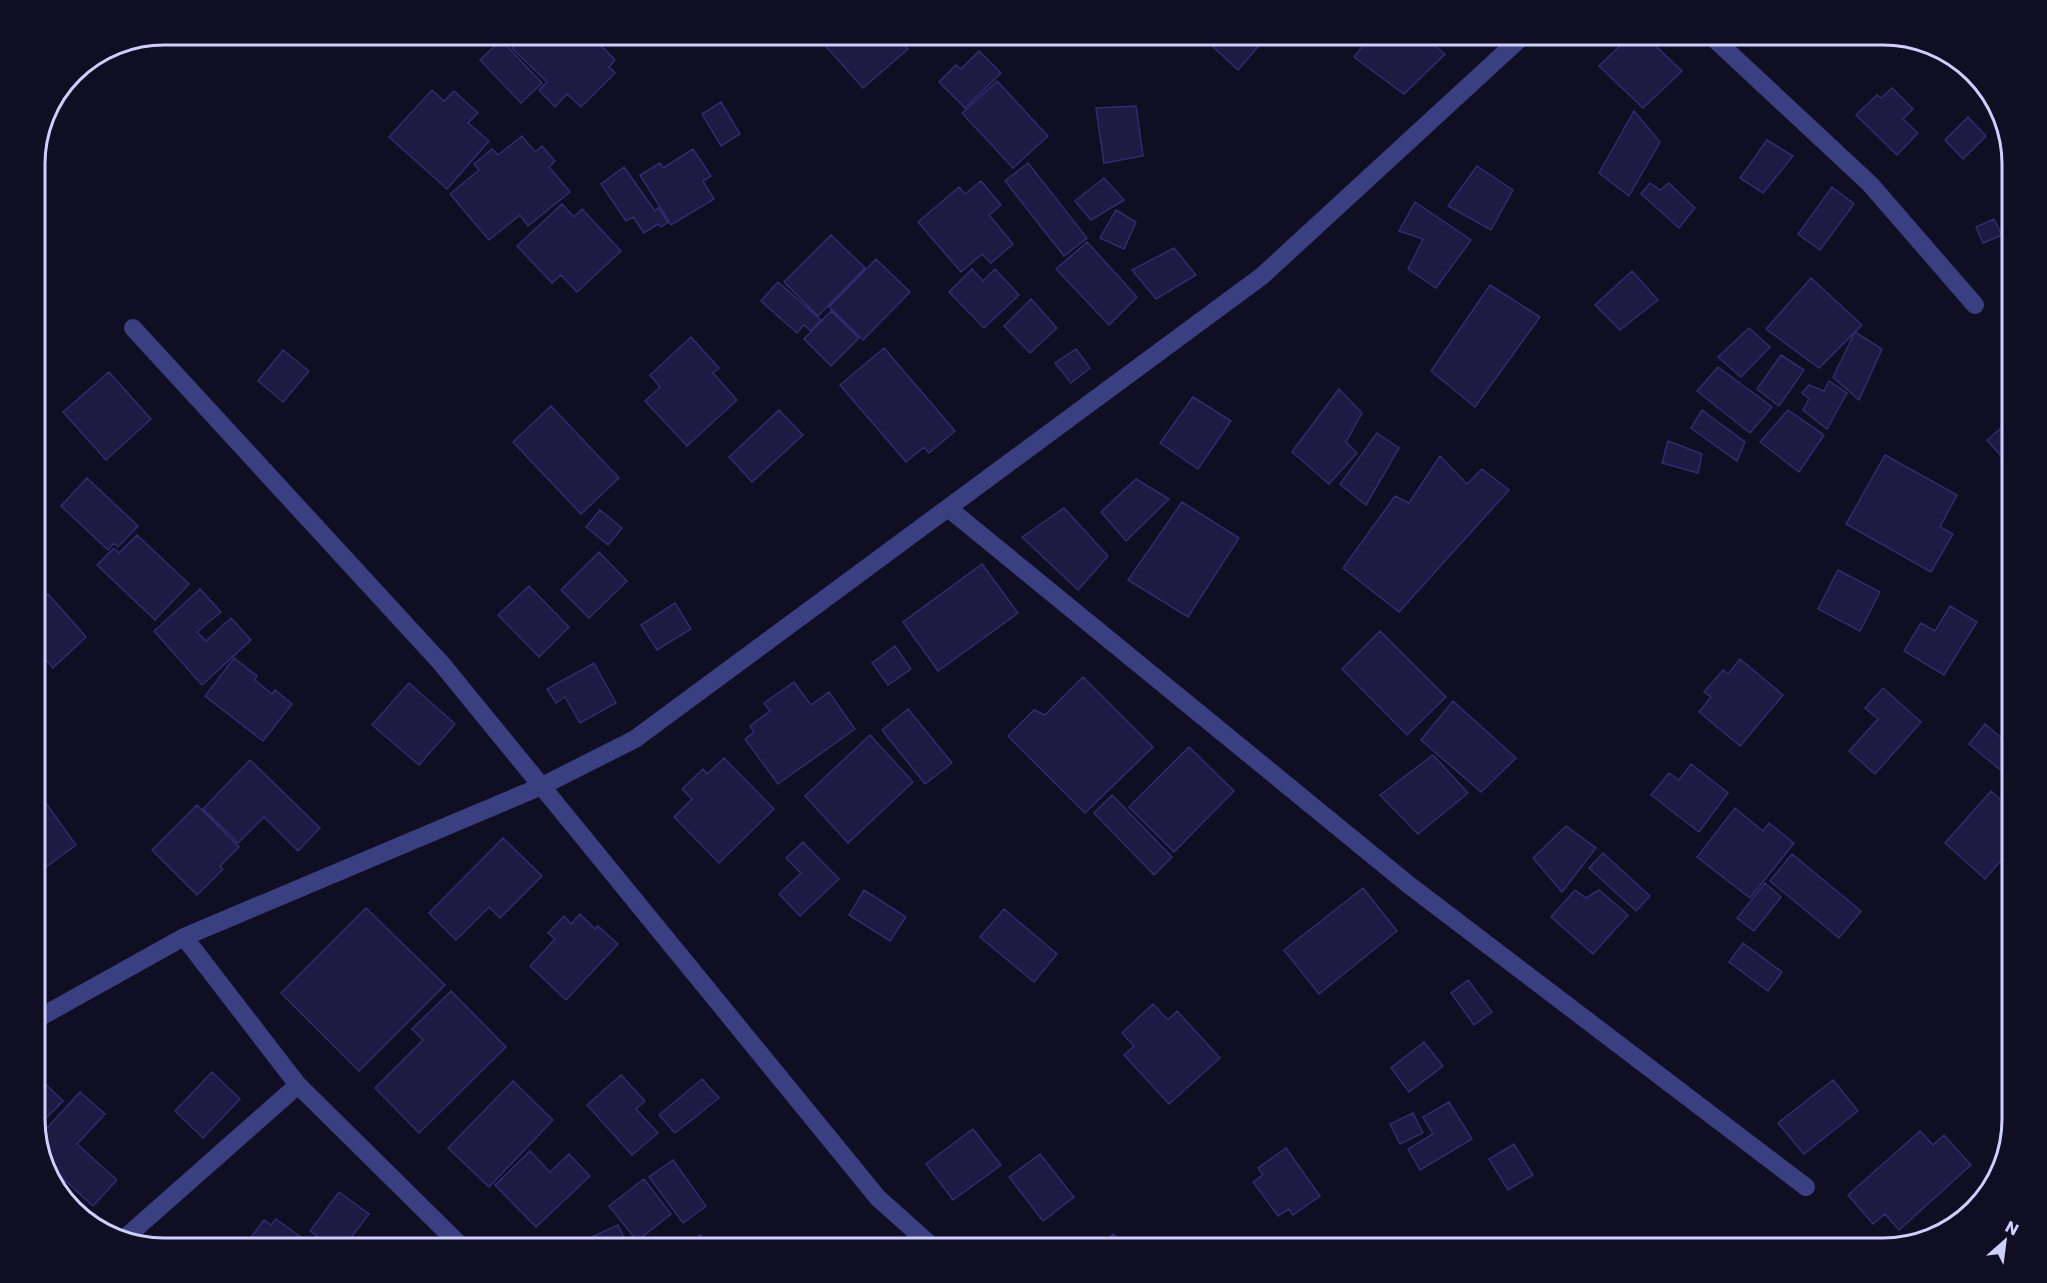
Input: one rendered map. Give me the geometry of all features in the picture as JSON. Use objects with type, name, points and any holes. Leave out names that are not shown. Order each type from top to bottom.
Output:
[{"type":"street","points":[[45,1014],[184,937],[542,786],[635,739],[1262,276],[1513,45]]},
{"type":"street","points":[[1721,45],[1870,184],[1975,305]]},
{"type":"street","points":[[132,328],[441,663],[878,1198],[922,1238]]},
{"type":"street","points":[[948,508],[1409,885],[1806,1187]]},
{"type":"street","points":[[184,937],[298,1085],[453,1238]]},
{"type":"street","points":[[130,1233],[298,1085]]},
{"type":"building","points":[[496,45],[506,45],[542,83],[521,103],[480,60]]},
{"type":"building","points":[[515,45],[601,45],[615,60],[609,67],[615,73],[581,107],[567,94],[555,107],[539,90],[547,82],[512,48]]},
{"type":"building","points":[[825,45],[904,45],[908,49],[863,88]]},
{"type":"building","points":[[1211,45],[1260,45],[1238,70]]},
{"type":"building","points":[[1363,45],[1434,45],[1445,54],[1404,94],[1354,57]]},
{"type":"building","points":[[1621,45],[1655,45],[1682,71],[1643,108],[1599,66]]},
{"type":"building","points":[[979,51],[1001,73],[965,108],[939,82],[956,65],[961,69]]},
{"type":"building","points":[[997,81],[1048,136],[1013,168],[962,113]]},
{"type":"building","points":[[1892,88],[1913,109],[1903,119],[1918,133],[1897,155],[1856,115],[1877,95],[1881,98]]},
{"type":"building","points":[[432,90],[444,101],[454,91],[478,113],[468,123],[489,141],[447,189],[389,137]]},
{"type":"building","points":[[721,102],[740,134],[721,146],[702,114]]},
{"type":"building","points":[[1136,106],[1143,156],[1104,163],[1096,108]]},
{"type":"building","points":[[1634,111],[1660,142],[1629,196],[1599,173]]},
{"type":"building","points":[[1968,117],[1986,136],[1963,159],[1945,140]]},
{"type":"building","points":[[522,136],[535,152],[542,146],[555,161],[549,167],[570,192],[528,226],[520,215],[489,240],[450,194],[479,170],[474,164],[492,149],[498,155]]},
{"type":"building","points":[[1767,140],[1793,156],[1763,193],[1740,178]]},
{"type":"building","points":[[693,149],[711,176],[703,181],[714,199],[671,225],[640,175],[660,163],[663,168]]},
{"type":"building","points":[[1028,163],[1087,238],[1064,256],[1005,181]]},
{"type":"building","points":[[1477,166],[1513,190],[1491,230],[1448,206]]},
{"type":"building","points":[[624,167],[655,211],[658,208],[668,222],[661,227],[658,224],[644,233],[633,217],[626,221],[601,184]]},
{"type":"building","points":[[1104,178],[1124,200],[1091,220],[1075,201]]},
{"type":"building","points":[[981,181],[1001,205],[989,215],[1013,244],[991,263],[982,254],[961,272],[918,222],[959,187],[965,194]]},
{"type":"building","points":[[1650,183],[1660,190],[1669,183],[1695,208],[1679,228],[1641,194]]},
{"type":"building","points":[[1832,187],[1854,204],[1820,250],[1798,234]]},
{"type":"building","points":[[1415,202],[1471,240],[1436,288],[1408,269],[1423,239],[1399,231]]},
{"type":"building","points":[[562,204],[574,217],[582,209],[621,251],[577,292],[561,275],[552,283],[517,246]]},
{"type":"building","points":[[1116,210],[1136,222],[1124,249],[1100,238]]},
{"type":"building","points":[[1994,219],[2002,235],[1983,243],[1976,227]]},
{"type":"building","points":[[831,235],[865,268],[818,316],[784,282]]},
{"type":"building","points":[[1087,242],[1137,297],[1109,325],[1056,269]]},
{"type":"building","points":[[1174,248],[1196,275],[1156,299],[1132,270]]},
{"type":"building","points":[[876,259],[910,292],[863,340],[829,307]]},
{"type":"building","points":[[972,269],[983,281],[995,269],[1019,295],[984,328],[949,292]]},
{"type":"building","points":[[1632,271],[1658,300],[1620,330],[1595,305]]},
{"type":"building","points":[[1811,278],[1862,325],[1819,368],[1766,329]]},
{"type":"building","points":[[778,282],[821,320],[811,331],[804,325],[797,333],[761,301]]},
{"type":"building","points":[[1490,285],[1540,317],[1475,407],[1431,371]]},
{"type":"building","points":[[1031,299],[1057,328],[1030,353],[1004,326]]},
{"type":"building","points":[[831,311],[859,338],[831,366],[804,339]]},
{"type":"building","points":[[1749,328],[1770,347],[1741,377],[1718,357]]},
{"type":"building","points":[[1855,332],[1882,349],[1859,400],[1833,377]]},
{"type":"building","points":[[691,337],[719,368],[713,373],[737,400],[687,446],[645,401],[660,387],[650,375]]},
{"type":"building","points":[[884,348],[955,431],[929,453],[924,447],[906,462],[840,385]]},
{"type":"building","points":[[1076,349],[1090,368],[1071,383],[1055,363]]},
{"type":"building","points":[[283,350],[309,371],[283,402],[258,381]]},
{"type":"building","points":[[1781,355],[1804,370],[1779,406],[1757,389]]},
{"type":"building","points":[[1718,367],[1772,407],[1750,433],[1697,391]]},
{"type":"building","points":[[109,372],[151,419],[106,460],[63,412]]},
{"type":"building","points":[[1829,381],[1847,393],[1827,429],[1803,410],[1809,399],[1802,393],[1809,385],[1824,391]]},
{"type":"building","points":[[1339,389],[1362,413],[1346,442],[1357,453],[1329,484],[1292,452]]},
{"type":"building","points":[[1193,397],[1231,421],[1198,469],[1160,443]]},
{"type":"building","points":[[551,406],[619,478],[581,514],[513,442]]},
{"type":"building","points":[[779,410],[803,435],[752,482],[729,457]]},
{"type":"building","points":[[1702,410],[1745,442],[1737,461],[1691,428]]},
{"type":"building","points":[[1788,410],[1824,435],[1799,472],[1760,442]]},
{"type":"building","points":[[2002,427],[2002,457],[1987,440]]},
{"type":"building","points":[[1377,433],[1399,448],[1366,505],[1340,484]]},
{"type":"building","points":[[1668,441],[1702,454],[1698,473],[1662,463]]},
{"type":"building","points":[[1885,455],[1957,495],[1940,527],[1953,534],[1931,572],[1846,524]]},
{"type":"building","points":[[1440,456],[1467,484],[1482,469],[1509,490],[1399,612],[1343,568],[1395,496],[1409,503]]},
{"type":"building","points":[[87,478],[138,526],[118,547],[114,543],[108,550],[61,506]]},
{"type":"building","points":[[1136,479],[1169,499],[1126,541],[1101,512]]},
{"type":"building","points":[[1182,502],[1239,538],[1188,617],[1128,580]]},
{"type":"building","points":[[1064,508],[1108,556],[1078,590],[1022,537]]},
{"type":"building","points":[[600,510],[622,528],[608,545],[586,527]]},
{"type":"building","points":[[137,535],[189,584],[155,620],[97,565],[114,548],[119,553]]},
{"type":"building","points":[[599,552],[627,581],[589,618],[561,590]]},
{"type":"building","points":[[982,564],[1018,613],[938,671],[903,622]]},
{"type":"building","points":[[1838,570],[1880,592],[1860,631],[1818,609]]},
{"type":"building","points":[[529,586],[569,627],[539,657],[498,615]]},
{"type":"building","points":[[200,589],[221,612],[197,632],[206,641],[231,618],[251,640],[202,685],[154,631]]},
{"type":"building","points":[[48,594],[86,637],[53,668],[45,659],[45,597]]},
{"type":"building","points":[[675,603],[691,629],[657,650],[641,625]]},
{"type":"building","points":[[1950,606],[1977,622],[1944,675],[1904,651],[1921,623],[1935,631]]},
{"type":"building","points":[[1380,631],[1446,697],[1407,735],[1342,669]]},
{"type":"building","points":[[895,646],[911,669],[888,685],[872,663]]},
{"type":"building","points":[[234,658],[257,676],[255,680],[272,694],[275,690],[292,704],[263,741],[205,696]]},
{"type":"building","points":[[1740,659],[1783,695],[1740,746],[1699,712],[1711,697],[1704,692],[1723,670],[1728,674]]},
{"type":"building","points":[[594,663],[616,703],[580,723],[565,697],[556,703],[547,689]]},
{"type":"building","points":[[1083,677],[1153,747],[1085,813],[1008,736],[1034,710],[1045,715]]},
{"type":"building","points":[[794,682],[811,705],[829,692],[855,729],[778,784],[745,739],[754,732],[750,726],[770,711],[764,703]]},
{"type":"building","points":[[409,683],[455,724],[419,765],[372,725]]},
{"type":"building","points":[[1883,688],[1921,722],[1875,774],[1849,751],[1878,719],[1865,708]]},
{"type":"building","points":[[1453,701],[1516,758],[1481,792],[1421,740]]},
{"type":"building","points":[[908,709],[952,763],[925,784],[882,730]]},
{"type":"building","points":[[1985,724],[2002,738],[2002,771],[1969,744]]},
{"type":"building","points":[[870,735],[913,782],[848,843],[805,796]]},
{"type":"building","points":[[1189,747],[1234,791],[1174,852],[1129,807]]},
{"type":"building","points":[[1433,755],[1468,793],[1418,834],[1380,795]]},
{"type":"building","points":[[724,758],[774,809],[719,863],[674,817],[692,799],[682,789],[703,769],[707,774]]},
{"type":"building","points":[[250,760],[320,828],[298,851],[264,817],[238,843],[203,809]]},
{"type":"building","points":[[1691,764],[1728,793],[1699,832],[1651,795],[1669,773],[1679,780]]},
{"type":"building","points":[[1991,791],[2002,801],[2002,859],[1985,879],[1945,843]]},
{"type":"building","points":[[1112,795],[1172,857],[1154,875],[1094,813]]},
{"type":"building","points":[[45,802],[76,845],[45,868]]},
{"type":"building","points":[[197,805],[239,847],[220,866],[223,869],[197,895],[152,850]]},
{"type":"building","points":[[1735,808],[1763,831],[1769,823],[1794,843],[1750,898],[1697,857]]},
{"type":"building","points":[[1566,826],[1596,848],[1562,892],[1533,858]]},
{"type":"building","points":[[503,838],[542,876],[500,918],[489,907],[456,940],[429,913]]},
{"type":"building","points":[[803,842],[839,879],[800,916],[779,894],[801,873],[786,858]]},
{"type":"building","points":[[1603,853],[1650,896],[1636,911],[1589,868]]},
{"type":"building","points":[[1792,854],[1861,911],[1839,938],[1770,881]]},
{"type":"building","points":[[1765,883],[1781,897],[1754,931],[1737,918]]},
{"type":"building","points":[[1363,888],[1397,931],[1319,994],[1284,950]]},
{"type":"building","points":[[864,890],[906,917],[890,941],[849,915]]},
{"type":"building","points":[[1575,890],[1586,898],[1599,890],[1628,915],[1593,954],[1551,917]]},
{"type":"building","points":[[366,908],[445,985],[359,1071],[281,993]]},
{"type":"building","points":[[1004,909],[1057,954],[1034,982],[980,937]]},
{"type":"building","points":[[580,914],[595,929],[598,926],[618,944],[566,1000],[530,966],[555,939],[548,933],[564,916],[571,924]]},
{"type":"building","points":[[1743,943],[1782,972],[1768,991],[1729,962]]},
{"type":"building","points":[[1468,980],[1492,1012],[1474,1025],[1451,993]]},
{"type":"building","points":[[451,991],[506,1047],[419,1133],[375,1088],[423,1040],[412,1029]]},
{"type":"building","points":[[1153,1004],[1168,1020],[1177,1011],[1220,1058],[1169,1104],[1124,1055],[1134,1046],[1122,1033]]},
{"type":"building","points":[[1424,1042],[1443,1066],[1409,1092],[1391,1068]]},
{"type":"building","points":[[212,1072],[240,1099],[203,1138],[175,1111]]},
{"type":"building","points":[[621,1075],[645,1101],[636,1109],[658,1133],[632,1155],[587,1105]]},
{"type":"building","points":[[702,1079],[719,1098],[675,1133],[659,1115]]},
{"type":"building","points":[[1833,1080],[1858,1111],[1804,1154],[1778,1123]]},
{"type":"building","points":[[513,1081],[553,1120],[489,1187],[448,1148]]},
{"type":"building","points":[[45,1084],[63,1101],[45,1119]]},
{"type":"building","points":[[80,1092],[105,1114],[77,1144],[117,1180],[93,1206],[60,1176],[49,1150],[45,1130]]},
{"type":"building","points":[[1449,1102],[1472,1139],[1420,1170],[1408,1149],[1433,1134],[1423,1117]]},
{"type":"building","points":[[1413,1113],[1423,1133],[1400,1144],[1390,1124]]},
{"type":"building","points":[[973,1129],[1001,1165],[953,1200],[926,1164]]},
{"type":"building","points":[[1920,1131],[1933,1145],[1944,1135],[1971,1165],[1899,1230],[1885,1214],[1873,1224],[1848,1195]]},
{"type":"building","points":[[1514,1144],[1533,1175],[1508,1190],[1489,1159]]},
{"type":"building","points":[[1286,1148],[1320,1196],[1293,1215],[1289,1209],[1278,1216],[1253,1182],[1263,1175],[1258,1168]]},
{"type":"building","points":[[530,1151],[550,1172],[569,1154],[590,1176],[536,1227],[495,1185]]},
{"type":"building","points":[[1040,1154],[1074,1197],[1043,1221],[1009,1177]]},
{"type":"building","points":[[673,1160],[706,1206],[683,1223],[649,1177]]},
{"type":"building","points":[[644,1179],[671,1214],[641,1238],[635,1238],[609,1206]]},
{"type":"building","points":[[339,1192],[369,1214],[351,1238],[320,1238],[310,1231]]},
{"type":"building","points":[[276,1219],[302,1238],[250,1238],[264,1220],[271,1225]]},
{"type":"building","points":[[618,1225],[624,1238],[589,1238]]}]
